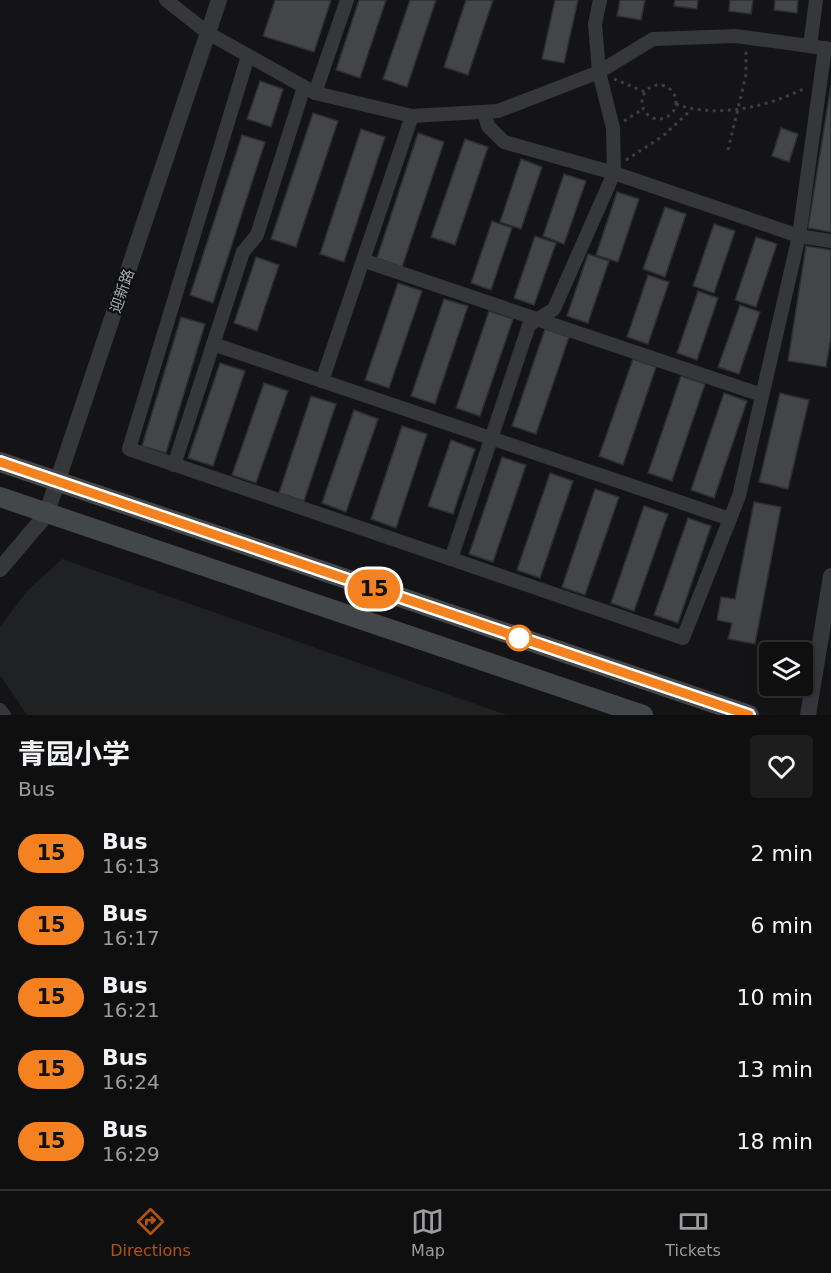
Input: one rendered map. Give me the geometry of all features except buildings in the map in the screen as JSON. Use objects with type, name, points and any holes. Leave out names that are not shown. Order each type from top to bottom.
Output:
[{"type":"main road","points":[[0,462],[749,715]]},
{"type":"main road","points":[[0,497],[46,515],[643,715]]},
{"type":"street","points":[[166,0],[208,33],[310,90],[412,116],[498,111],[599,72],[653,39],[746,37],[828,49],[821,77],[799,236],[739,496],[683,638],[129,449],[248,56]]},
{"type":"street","name":"迎新路","points":[[0,569],[46,515],[219,0]]},
{"type":"street","points":[[174,465],[243,252],[257,235],[310,90],[347,0]]},
{"type":"street","points":[[451,559],[530,325],[554,309],[614,170],[613,128],[599,72],[595,24],[600,0]]},
{"type":"street","points":[[810,46],[816,0]]},
{"type":"street","points":[[484,112],[488,126],[504,142],[614,170],[799,236],[831,241]]},
{"type":"street","points":[[322,381],[365,261],[412,116]]},
{"type":"street","points":[[365,261],[762,395]]},
{"type":"street","points":[[213,344],[730,519]]},
{"type":"street","points":[[808,715],[831,576]]},
{"type":"street","points":[[0,710],[4,715]]},
{"type":"path","points":[[728,150],[746,75],[746,37]]},
{"type":"path","points":[[599,72],[645,92]]},
{"type":"path","points":[[676,104],[691,110],[713,111],[738,108],[784,97],[821,77]]},
{"type":"path","points":[[661,85],[669,88],[675,95],[676,104],[673,112],[666,118],[657,119],[649,116],[643,109],[642,100],[645,92],[652,86],[661,85]]},
{"type":"path","points":[[613,128],[643,109]]},
{"type":"path","points":[[614,170],[663,136],[691,110]]},
{"type":"shaded area","points":[[62,559],[507,715],[27,715],[0,675],[0,627],[27,591]]},
{"type":"bus line","name":"15","points":[[0,462],[749,715]]}]
